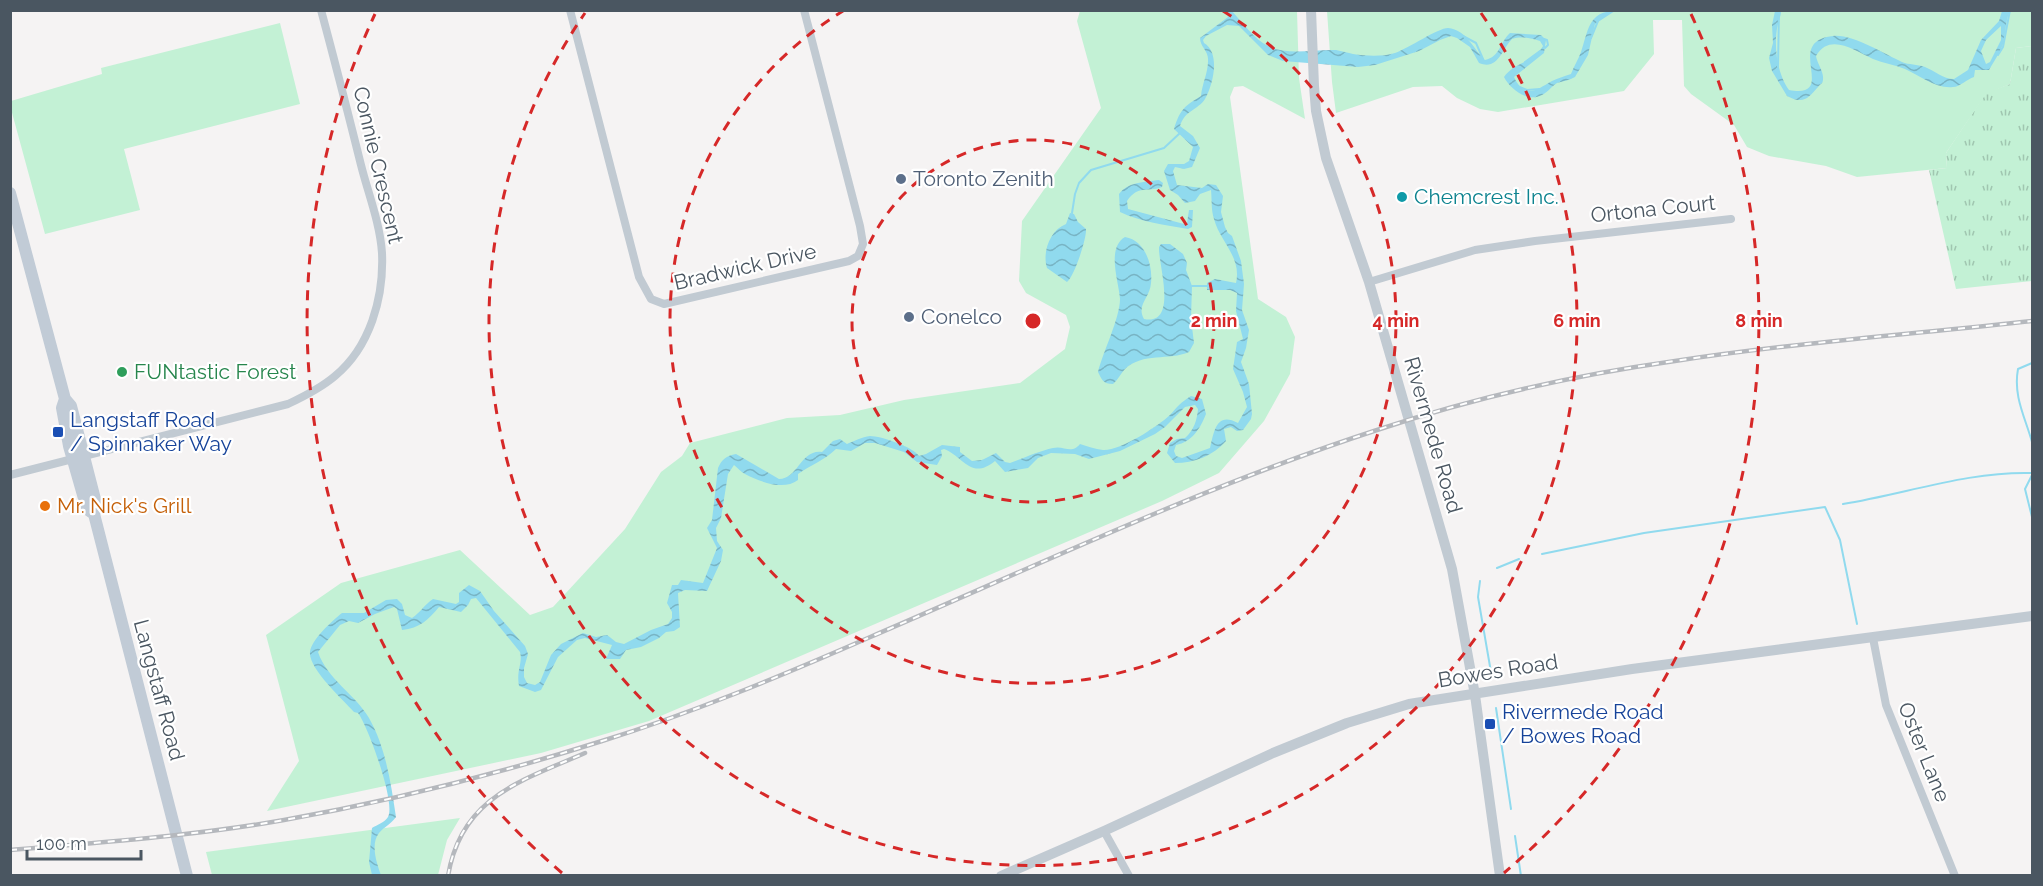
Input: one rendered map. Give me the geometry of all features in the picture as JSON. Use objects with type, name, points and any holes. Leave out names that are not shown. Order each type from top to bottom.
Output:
[{"type":"main road","name":"Langstaff Road","points":[[10,193],[65,399],[71,406],[79,457],[97,507],[94,514],[187,876]]},
{"type":"street","name":"Connie Crescent","points":[[10,475],[288,405],[321,387],[338,374],[359,348],[368,333],[379,293],[382,252],[373,208],[321,10]]},
{"type":"street","name":"Bradwick Drive","points":[[570,10],[639,277],[651,299],[664,304],[849,261],[858,256],[863,244],[856,204],[804,10]]},
{"type":"street","name":"Rivermede Road","points":[[1311,10],[1314,86],[1324,147],[1369,282],[1452,569],[1475,695],[1500,876]]},
{"type":"street","name":"Ortona Court","points":[[1369,282],[1475,250],[1731,219]]},
{"type":"street","name":"Bowes Road","points":[[1001,876],[1273,753],[1347,723],[1409,704],[1632,669],[2032,616]]},
{"type":"street","name":"Oster Lane","points":[[1873,638],[1886,705],[1955,876]]},
{"type":"street","points":[[1104,831],[1129,876]]},
{"type":"green space","points":[[1080,11],[1297,11],[1299,78],[1305,119],[1243,86],[1234,87],[1230,97],[1258,299],[1286,317],[1295,337],[1290,374],[1264,421],[1219,473],[1162,501],[649,721],[541,753],[267,811],[299,761],[266,635],[341,583],[460,550],[530,615],[553,607],[625,529],[661,472],[682,456],[690,443],[787,418],[840,415],[904,400],[1020,383],[1065,349],[1070,327],[1066,315],[1026,293],[1019,281],[1022,221],[1101,108],[1077,21]]},
{"type":"green space","points":[[1327,11],[2032,11],[2032,46],[2016,48],[2010,84],[1986,94],[1946,153],[1947,168],[1857,177],[1826,166],[1769,156],[1747,147],[1734,125],[1691,94],[1684,86],[1682,20],[1653,20],[1654,54],[1624,91],[1498,112],[1480,109],[1457,98],[1442,86],[1413,87],[1336,113]]},
{"type":"green space","points":[[280,23],[300,104],[124,149],[140,210],[45,234],[11,109],[11,101],[102,74],[101,68]]},
{"type":"green space","points":[[2032,46],[2032,281],[1956,289],[1929,170],[1947,168],[1946,153],[1986,93],[2010,84],[2016,48]]},
{"type":"green space","points":[[460,818],[447,840],[438,875],[212,875],[206,852]]},
{"type":"water","points":[[1226,11],[1232,11],[1263,43],[1284,51],[1336,50],[1353,54],[1385,55],[1395,53],[1437,31],[1448,28],[1455,29],[1465,36],[1485,60],[1497,53],[1510,33],[1541,35],[1546,40],[1544,53],[1514,77],[1522,89],[1531,91],[1571,74],[1590,24],[1599,15],[1615,11],[1595,24],[1588,55],[1575,77],[1557,83],[1537,97],[1520,94],[1504,77],[1513,68],[1534,56],[1543,46],[1540,41],[1530,38],[1512,39],[1499,58],[1491,64],[1479,63],[1470,47],[1451,36],[1419,51],[1375,65],[1358,67],[1283,61],[1268,55],[1239,26],[1227,25],[1206,36],[1203,40],[1214,61],[1211,86],[1205,99],[1188,113],[1180,126],[1193,136],[1200,148],[1192,167],[1184,169],[1175,167],[1173,171],[1177,185],[1202,188],[1208,184],[1216,185],[1223,196],[1221,212],[1225,227],[1232,236],[1241,261],[1244,284],[1242,310],[1249,330],[1241,362],[1249,384],[1252,414],[1243,430],[1237,431],[1231,427],[1224,429],[1226,441],[1209,455],[1189,462],[1175,463],[1167,453],[1170,443],[1185,438],[1193,428],[1198,409],[1195,405],[1185,407],[1155,434],[1120,451],[1089,459],[1075,454],[1051,453],[1038,458],[1028,468],[1005,472],[995,461],[987,467],[973,468],[944,449],[941,450],[942,456],[937,465],[917,462],[904,452],[875,443],[865,443],[851,451],[836,449],[798,474],[798,480],[786,485],[758,480],[734,465],[728,474],[721,518],[716,528],[717,541],[723,550],[721,561],[707,591],[685,590],[678,593],[680,627],[666,632],[641,647],[626,650],[620,659],[606,659],[612,645],[585,638],[577,640],[558,657],[541,690],[535,692],[519,686],[520,652],[476,598],[471,599],[461,612],[439,607],[423,623],[408,629],[402,630],[397,609],[394,607],[358,623],[349,621],[340,625],[318,652],[322,662],[334,678],[363,709],[375,730],[387,766],[396,817],[376,838],[375,854],[381,875],[372,875],[369,862],[372,828],[388,817],[385,781],[374,748],[358,713],[354,712],[320,675],[314,666],[310,652],[318,636],[342,613],[364,613],[386,600],[397,599],[402,604],[405,615],[412,618],[433,599],[456,604],[459,602],[459,593],[469,585],[480,591],[494,611],[525,646],[528,654],[524,677],[527,683],[535,685],[540,682],[551,655],[561,644],[583,633],[596,637],[607,635],[616,642],[624,644],[668,624],[672,618],[672,612],[667,603],[672,585],[678,585],[681,580],[703,583],[717,548],[707,528],[712,520],[718,468],[723,460],[730,456],[736,454],[779,479],[791,474],[809,455],[822,452],[833,441],[840,439],[847,444],[870,436],[896,443],[919,456],[942,445],[960,447],[960,452],[972,461],[982,460],[996,453],[1005,462],[1010,463],[1053,448],[1074,449],[1080,444],[1103,450],[1119,447],[1156,426],[1191,396],[1202,399],[1206,414],[1195,434],[1187,441],[1176,445],[1174,451],[1176,456],[1182,458],[1210,448],[1217,425],[1221,421],[1231,420],[1238,423],[1247,407],[1233,369],[1237,342],[1243,339],[1236,311],[1237,293],[1230,290],[1207,290],[1207,283],[1215,279],[1236,283],[1236,265],[1214,219],[1211,190],[1200,194],[1195,201],[1185,203],[1170,190],[1164,171],[1168,164],[1184,164],[1189,161],[1193,147],[1174,129],[1184,109],[1201,96],[1208,58],[1200,38],[1228,17]]},
{"type":"water","points":[[1775,11],[1781,11],[1776,40],[1779,67],[1789,90],[1803,90],[1810,86],[1812,78],[1810,58],[1812,48],[1819,40],[1833,36],[1859,41],[1902,62],[1925,67],[1954,79],[1968,70],[1981,40],[1999,21],[2002,11],[2010,11],[2003,44],[1989,70],[1975,70],[1974,77],[1958,86],[1947,87],[1934,84],[1905,69],[1835,44],[1828,45],[1816,56],[1823,82],[1802,100],[1787,96],[1772,71],[1769,58],[1773,43],[1772,25]],"holes":[[[2001,26],[2001,40],[1990,62],[1986,64],[1981,51],[1986,40]]]},
{"type":"water","points":[[1159,180],[1163,183],[1162,187],[1135,192],[1127,201],[1128,209],[1184,224],[1187,223],[1189,210],[1193,210],[1192,227],[1188,229],[1153,223],[1120,212],[1119,194],[1123,190],[1137,183]]},
{"type":"water","points":[[1070,213],[1074,214],[1078,222],[1086,229],[1080,257],[1067,282],[1047,268],[1046,255],[1052,236],[1066,224]]},
{"type":"water","points":[[1125,237],[1132,239],[1143,248],[1151,269],[1150,288],[1142,305],[1144,319],[1155,319],[1161,313],[1164,304],[1159,247],[1161,244],[1170,244],[1183,254],[1192,286],[1191,319],[1194,343],[1189,352],[1181,355],[1140,360],[1125,369],[1113,384],[1110,384],[1103,381],[1098,372],[1119,307],[1115,257],[1119,242]]},
{"type":"waterway","points":[[1778,67],[1779,10]]},
{"type":"waterway","points":[[1998,55],[2003,47],[2010,10]]},
{"type":"waterway","points":[[1591,38],[1598,21]]},
{"type":"waterway","points":[[1463,36],[1476,43],[1483,59]]},
{"type":"waterway","points":[[1544,39],[1547,40],[1548,45],[1545,48]]},
{"type":"waterway","points":[[1525,62],[1540,51]]},
{"type":"waterway","points":[[1517,86],[1527,90],[1540,89]]},
{"type":"waterway","points":[[1072,213],[1079,183],[1091,170],[1164,148],[1180,133]]},
{"type":"waterway","points":[[1192,286],[1207,286]]},
{"type":"waterway","points":[[2032,363],[2018,369],[2017,379],[2020,406],[2032,442]]},
{"type":"waterway","points":[[1843,504],[1961,479],[2008,473],[2032,473]]},
{"type":"waterway","points":[[2032,475],[2025,489],[2032,517]]},
{"type":"waterway","points":[[1542,554],[1644,533],[1825,507],[1840,540],[1857,624]]},
{"type":"waterway","points":[[1497,568],[1519,559]]},
{"type":"waterway","points":[[1480,581],[1478,597],[1492,678]]},
{"type":"waterway","points":[[1496,708],[1511,809]]},
{"type":"waterway","points":[[1515,836],[1521,876]]},
{"type":"railway","points":[[10,850],[250,826],[324,813],[404,795],[563,753],[636,730],[769,680],[1120,528],[1247,476],[1413,418],[1487,398],[1600,373],[1719,355],[2032,321]]},
{"type":"railway","points":[[448,876],[455,849],[466,827],[480,810],[497,795],[517,783],[585,753]]},
{"type":"place","name":"Toronto Zenith","points":[[901,179]]},
{"type":"place","name":"Chemcrest Inc.","points":[[1402,197]]},
{"type":"place","name":"Conelco","points":[[909,317]]},
{"type":"place","name":"FUNtastic Forest","points":[[122,372]]},
{"type":"place","name":"Langstaff Road / Spinnaker Way","points":[[58,432]]},
{"type":"place","name":"Mr. Nick's Grill","points":[[45,506]]},
{"type":"place","name":"Rivermede Road / Bowes Road","points":[[1490,724]]}]
